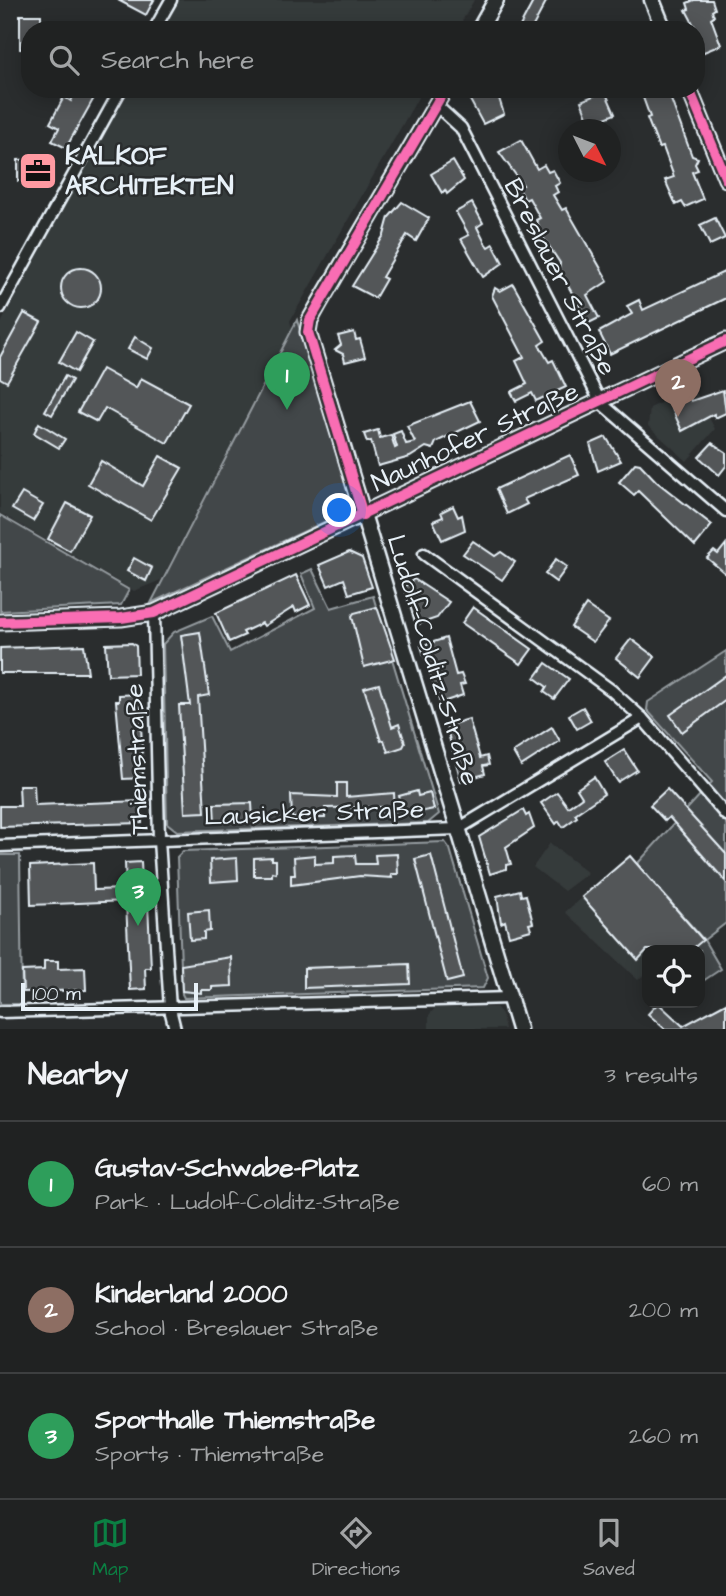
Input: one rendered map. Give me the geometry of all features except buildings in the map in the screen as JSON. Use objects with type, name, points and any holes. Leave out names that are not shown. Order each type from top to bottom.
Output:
[{"type":"street","points":[[159,21],[171,0]]},
{"type":"street","points":[[485,21],[496,0]]},
{"type":"street","points":[[652,0],[660,21]]},
{"type":"street","points":[[0,308],[5,290],[116,98]]},
{"type":"street","name":"Ludolf-Colditz-Straße","points":[[440,98],[310,320],[308,332],[519,1029]]},
{"type":"street","points":[[693,98],[726,179]]},
{"type":"street","name":"Breslauer Straße","points":[[436,105],[461,128],[601,402],[726,511]]},
{"type":"street","name":"Naunhofer Straße","points":[[0,622],[121,618],[153,613],[726,341]]},
{"type":"street","points":[[424,554],[611,690],[642,718],[726,815]]},
{"type":"street","name":"Thiemstraße","points":[[153,613],[159,840],[170,1009],[175,1029]]},
{"type":"street","name":"Lausicker Straße","points":[[0,846],[458,829],[642,718]]},
{"type":"street","points":[[0,1012],[510,998]]},
{"type":"shaded area","points":[[178,0],[474,0],[462,21],[167,21]]},
{"type":"shaded area","points":[[123,98],[418,98],[290,321],[292,328],[161,580],[134,591],[0,513],[0,325]]},
{"type":"shaded area","points":[[297,320],[350,500],[339,515],[151,603]]},
{"type":"shaded area","points":[[693,387],[715,429],[687,461],[648,426],[650,408]]},
{"type":"shaded area","points":[[0,515],[129,590],[121,605],[0,611]]},
{"type":"shaded area","points":[[312,569],[331,608],[373,596],[439,814],[428,823],[177,831],[167,823],[163,644],[174,632],[212,616],[230,652],[315,608],[301,574]]},
{"type":"shaded area","points":[[726,651],[726,923],[704,940],[721,969],[705,980],[705,945],[696,945],[703,939],[637,864],[712,782],[647,710],[648,702]]},
{"type":"shaded area","points":[[445,842],[450,849],[488,978],[483,988],[184,998],[177,857],[183,851]]},
{"type":"shaded area","points":[[550,843],[588,873],[564,891],[533,867]]},
{"type":"shaded area","points":[[0,855],[20,855],[22,1004],[0,1004]]},
{"type":"shaded area","points":[[630,856],[703,940],[697,945],[642,945],[642,976],[638,980],[565,912]]},
{"type":"shaded area","points":[[496,1007],[502,1014],[505,1029],[429,1029],[429,1015],[435,1008]]},
{"type":"cycle path","points":[[363,515],[308,332],[310,320],[440,98]]},
{"type":"cycle path","points":[[693,98],[726,179]]},
{"type":"cycle path","points":[[0,622],[121,618],[154,613],[726,341]]},
{"type":"place","name":"KALKOF ARCHITEKTEN","points":[[38,171]]},
{"type":"place","name":"Gustav-Schwabe-Platz","points":[[287,410]]},
{"type":"place","name":"Kinderland 2000","points":[[678,417]]},
{"type":"place","name":"Sporthalle Thiemstraße","points":[[138,926]]}]
